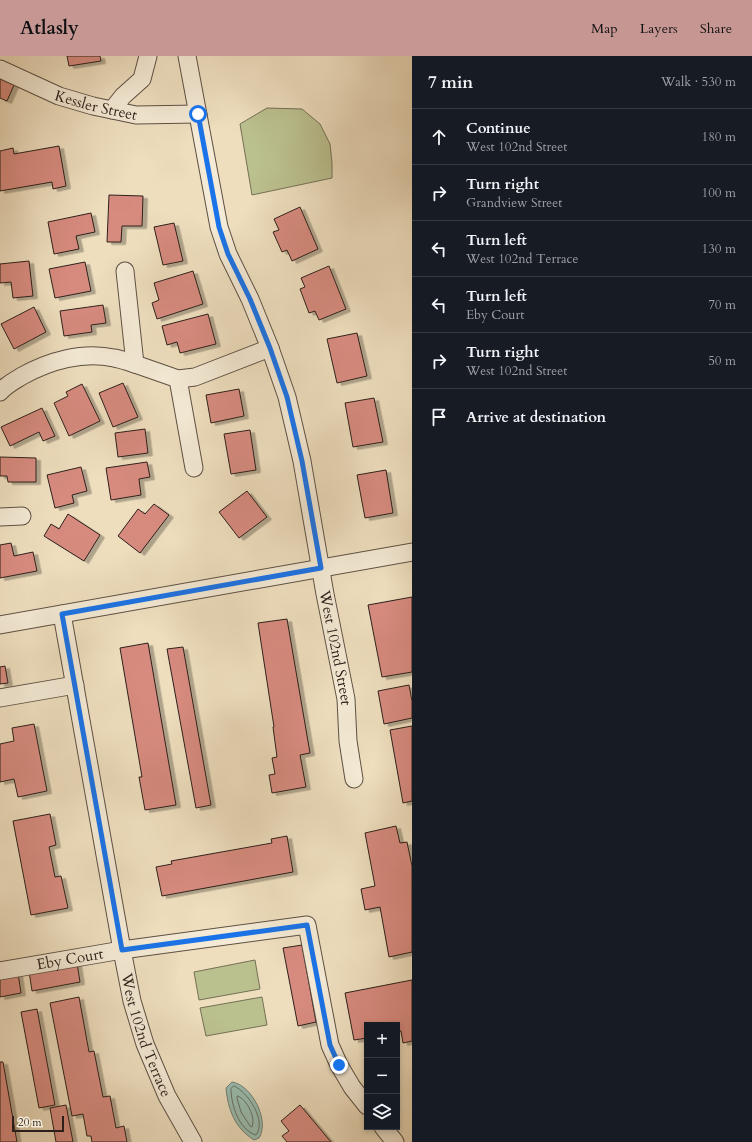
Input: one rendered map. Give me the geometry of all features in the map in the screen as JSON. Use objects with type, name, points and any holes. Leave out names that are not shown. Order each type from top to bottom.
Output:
[{"type":"street","points":[[112,110],[123,96],[142,79],[148,56]]},
{"type":"street","name":"West 102nd Street","points":[[187,56],[219,227],[228,254],[250,299],[270,348],[287,397],[302,461],[346,699],[348,741],[354,779]]},
{"type":"street","name":"Kessler Street","points":[[0,69],[59,96],[112,110],[136,115],[198,114]]},
{"type":"street","points":[[125,271],[135,364]]},
{"type":"street","points":[[1,386],[37,368],[62,359],[92,356],[113,358],[178,379],[195,377],[270,348]]},
{"type":"street","points":[[178,379],[194,468]]},
{"type":"street","points":[[0,517],[22,516]]},
{"type":"street","points":[[0,625],[412,552]]},
{"type":"street","name":"West 102nd Terrace","points":[[62,614],[132,1001],[145,1044],[167,1096],[193,1142]]},
{"type":"street","points":[[0,698],[74,686]]},
{"type":"street","name":"Eby Court","points":[[0,971],[122,950],[307,925],[330,1045],[339,1065],[352,1087],[364,1102]]},
{"type":"street","points":[[385,1130],[395,1142]]},
{"type":"green space","points":[[267,108],[302,109],[320,124],[330,144],[332,178],[252,195],[240,124]]},
{"type":"green space","points":[[255,960],[260,989],[199,1000],[194,972]]},
{"type":"green space","points":[[262,997],[267,1025],[206,1036],[200,1008]]},
{"type":"water","points":[[232,1082],[246,1090],[257,1105],[261,1114],[262,1122],[262,1131],[259,1138],[254,1140],[247,1135],[237,1124],[234,1118],[229,1104],[226,1088]]},
{"type":"building","points":[[67,56],[100,56],[101,61],[69,66]]},
{"type":"building","points":[[0,79],[14,85],[7,101],[0,98]]},
{"type":"building","points":[[59,146],[66,186],[53,189],[52,182],[0,191],[0,151],[13,148],[14,154]]},
{"type":"building","points":[[109,195],[143,196],[142,226],[122,226],[121,242],[107,242]]},
{"type":"building","points":[[300,207],[318,249],[292,261],[287,250],[282,252],[273,232],[279,230],[274,219]]},
{"type":"building","points":[[91,213],[95,232],[76,236],[79,249],[54,254],[48,222]]},
{"type":"building","points":[[174,223],[183,261],[163,265],[154,227]]},
{"type":"building","points":[[29,261],[33,296],[13,298],[11,282],[0,283],[0,264]]},
{"type":"building","points":[[85,262],[91,291],[55,298],[49,269]]},
{"type":"building","points":[[329,266],[346,309],[319,320],[315,311],[309,313],[300,289],[305,287],[301,278]]},
{"type":"building","points":[[193,271],[203,304],[157,319],[152,303],[159,300],[154,283]]},
{"type":"building","points":[[103,305],[106,323],[91,325],[92,332],[64,336],[60,311]]},
{"type":"building","points":[[34,307],[46,332],[14,349],[1,324]]},
{"type":"building","points":[[208,314],[216,344],[180,353],[177,342],[167,345],[162,326]]},
{"type":"building","points":[[357,333],[367,376],[337,383],[327,339]]},
{"type":"building","points":[[123,383],[138,417],[113,427],[99,393]]},
{"type":"building","points":[[82,384],[100,421],[69,436],[54,403],[68,396],[66,392]]},
{"type":"building","points":[[239,389],[244,416],[211,423],[206,395]]},
{"type":"building","points":[[374,398],[383,442],[353,447],[345,403]]},
{"type":"building","points":[[42,408],[55,436],[43,441],[39,432],[10,446],[1,427]]},
{"type":"building","points":[[145,429],[148,453],[118,457],[115,433]]},
{"type":"building","points":[[250,430],[256,470],[231,474],[224,434]]},
{"type":"building","points":[[0,457],[36,458],[36,482],[8,482],[7,476],[0,476]]},
{"type":"building","points":[[147,462],[150,477],[139,479],[141,495],[111,500],[106,468]]},
{"type":"building","points":[[81,467],[87,491],[72,495],[74,503],[55,508],[47,475]]},
{"type":"building","points":[[386,470],[393,513],[365,518],[357,475]]},
{"type":"building","points":[[247,491],[267,517],[239,538],[219,512]]},
{"type":"building","points":[[154,504],[169,515],[140,553],[118,536],[138,509],[145,514]]},
{"type":"building","points":[[68,514],[100,535],[84,561],[44,536],[51,524],[59,529]]},
{"type":"building","points":[[11,543],[14,556],[33,552],[37,571],[0,578],[0,545]]},
{"type":"building","points":[[412,597],[412,672],[382,677],[368,605]]},
{"type":"building","points":[[287,619],[310,753],[300,755],[306,787],[272,793],[269,775],[275,774],[272,758],[277,757],[274,727],[258,623]]},
{"type":"building","points":[[148,643],[176,805],[145,810],[139,777],[142,777],[120,648]]},
{"type":"building","points":[[183,647],[211,805],[196,808],[167,649]]},
{"type":"building","points":[[5,666],[8,683],[0,684],[0,667]]},
{"type":"building","points":[[409,685],[412,701],[412,718],[384,724],[378,691]]},
{"type":"building","points":[[34,724],[47,791],[18,797],[14,779],[0,782],[0,744],[14,741],[12,728]]},
{"type":"building","points":[[412,726],[412,801],[403,803],[390,730]]},
{"type":"building","points":[[50,814],[56,845],[49,847],[55,877],[61,876],[68,908],[31,915],[13,821]]},
{"type":"building","points":[[396,826],[400,843],[407,842],[412,866],[412,952],[389,957],[380,907],[365,910],[361,889],[375,886],[365,833]]},
{"type":"building","points":[[287,836],[293,872],[162,896],[156,867],[172,864],[171,861],[272,843],[271,839]]},
{"type":"building","points":[[302,945],[316,1022],[298,1026],[283,948]]},
{"type":"building","points":[[77,963],[80,982],[32,991],[29,971]]},
{"type":"building","points":[[18,973],[21,993],[0,997],[0,976]]},
{"type":"building","points":[[412,980],[412,1041],[403,1043],[400,1031],[400,1022],[364,1022],[364,1038],[354,1040],[345,993]]},
{"type":"building","points":[[79,997],[89,1052],[94,1051],[103,1097],[110,1096],[116,1128],[124,1126],[127,1142],[92,1142],[91,1136],[87,1136],[83,1114],[72,1116],[50,1003]]},
{"type":"building","points":[[37,1009],[55,1105],[39,1108],[21,1012]]},
{"type":"building","points":[[0,1062],[3,1062],[17,1142],[0,1142]]},
{"type":"building","points":[[66,1105],[73,1142],[56,1142],[50,1108]]},
{"type":"building","points":[[300,1105],[331,1142],[287,1142],[282,1136],[289,1131],[281,1121]]},
{"type":"route","points":[[198,114],[219,227],[228,254],[250,299],[270,348],[287,397],[302,461],[321,568],[62,614],[122,950],[307,925],[330,1045],[339,1065]]}]
